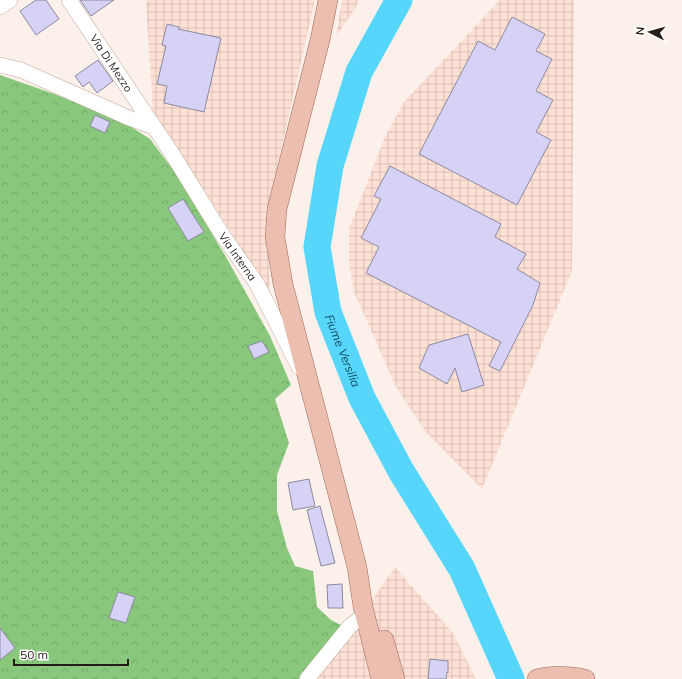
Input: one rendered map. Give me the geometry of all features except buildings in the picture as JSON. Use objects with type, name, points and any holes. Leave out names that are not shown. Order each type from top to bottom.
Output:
[{"type":"main road","points":[[328,0],[320,40],[277,209],[275,237],[283,284],[357,566],[365,615],[374,650],[381,657],[391,677]]},
{"type":"main road","points":[[359,578],[376,612],[391,677]]},
{"type":"main road","points":[[537,679],[563,676],[585,679]]},
{"type":"street","points":[[0,7],[10,0]]},
{"type":"street","name":"Via Di Mezzo","points":[[69,0],[154,127]]},
{"type":"street","points":[[0,65],[21,70],[129,118],[154,127]]},
{"type":"street","name":"Via Interna","points":[[154,127],[221,233],[257,284],[311,391]]},
{"type":"street","points":[[307,679],[350,626],[365,615]]},
{"type":"shaded area","points":[[149,0],[315,0],[267,212],[270,293],[153,111],[146,2]]},
{"type":"shaded area","points":[[342,0],[359,0],[355,9],[336,36]]},
{"type":"shaded area","points":[[500,0],[574,0],[572,271],[482,489],[426,432],[396,387],[354,292],[349,263],[349,229],[385,137],[404,102]]},
{"type":"shaded area","points":[[395,567],[453,633],[476,679],[313,679],[351,630]]},
{"type":"green space","points":[[0,75],[57,95],[125,123],[150,139],[174,171],[226,257],[270,336],[291,385],[275,399],[289,443],[277,475],[277,511],[287,548],[295,566],[313,571],[317,607],[331,620],[351,630],[313,679],[0,679]]},
{"type":"waterway","name":"Fiume Versilia","points":[[399,0],[359,72],[330,166],[317,247],[328,312],[362,398],[401,471],[462,569],[511,679]]}]
